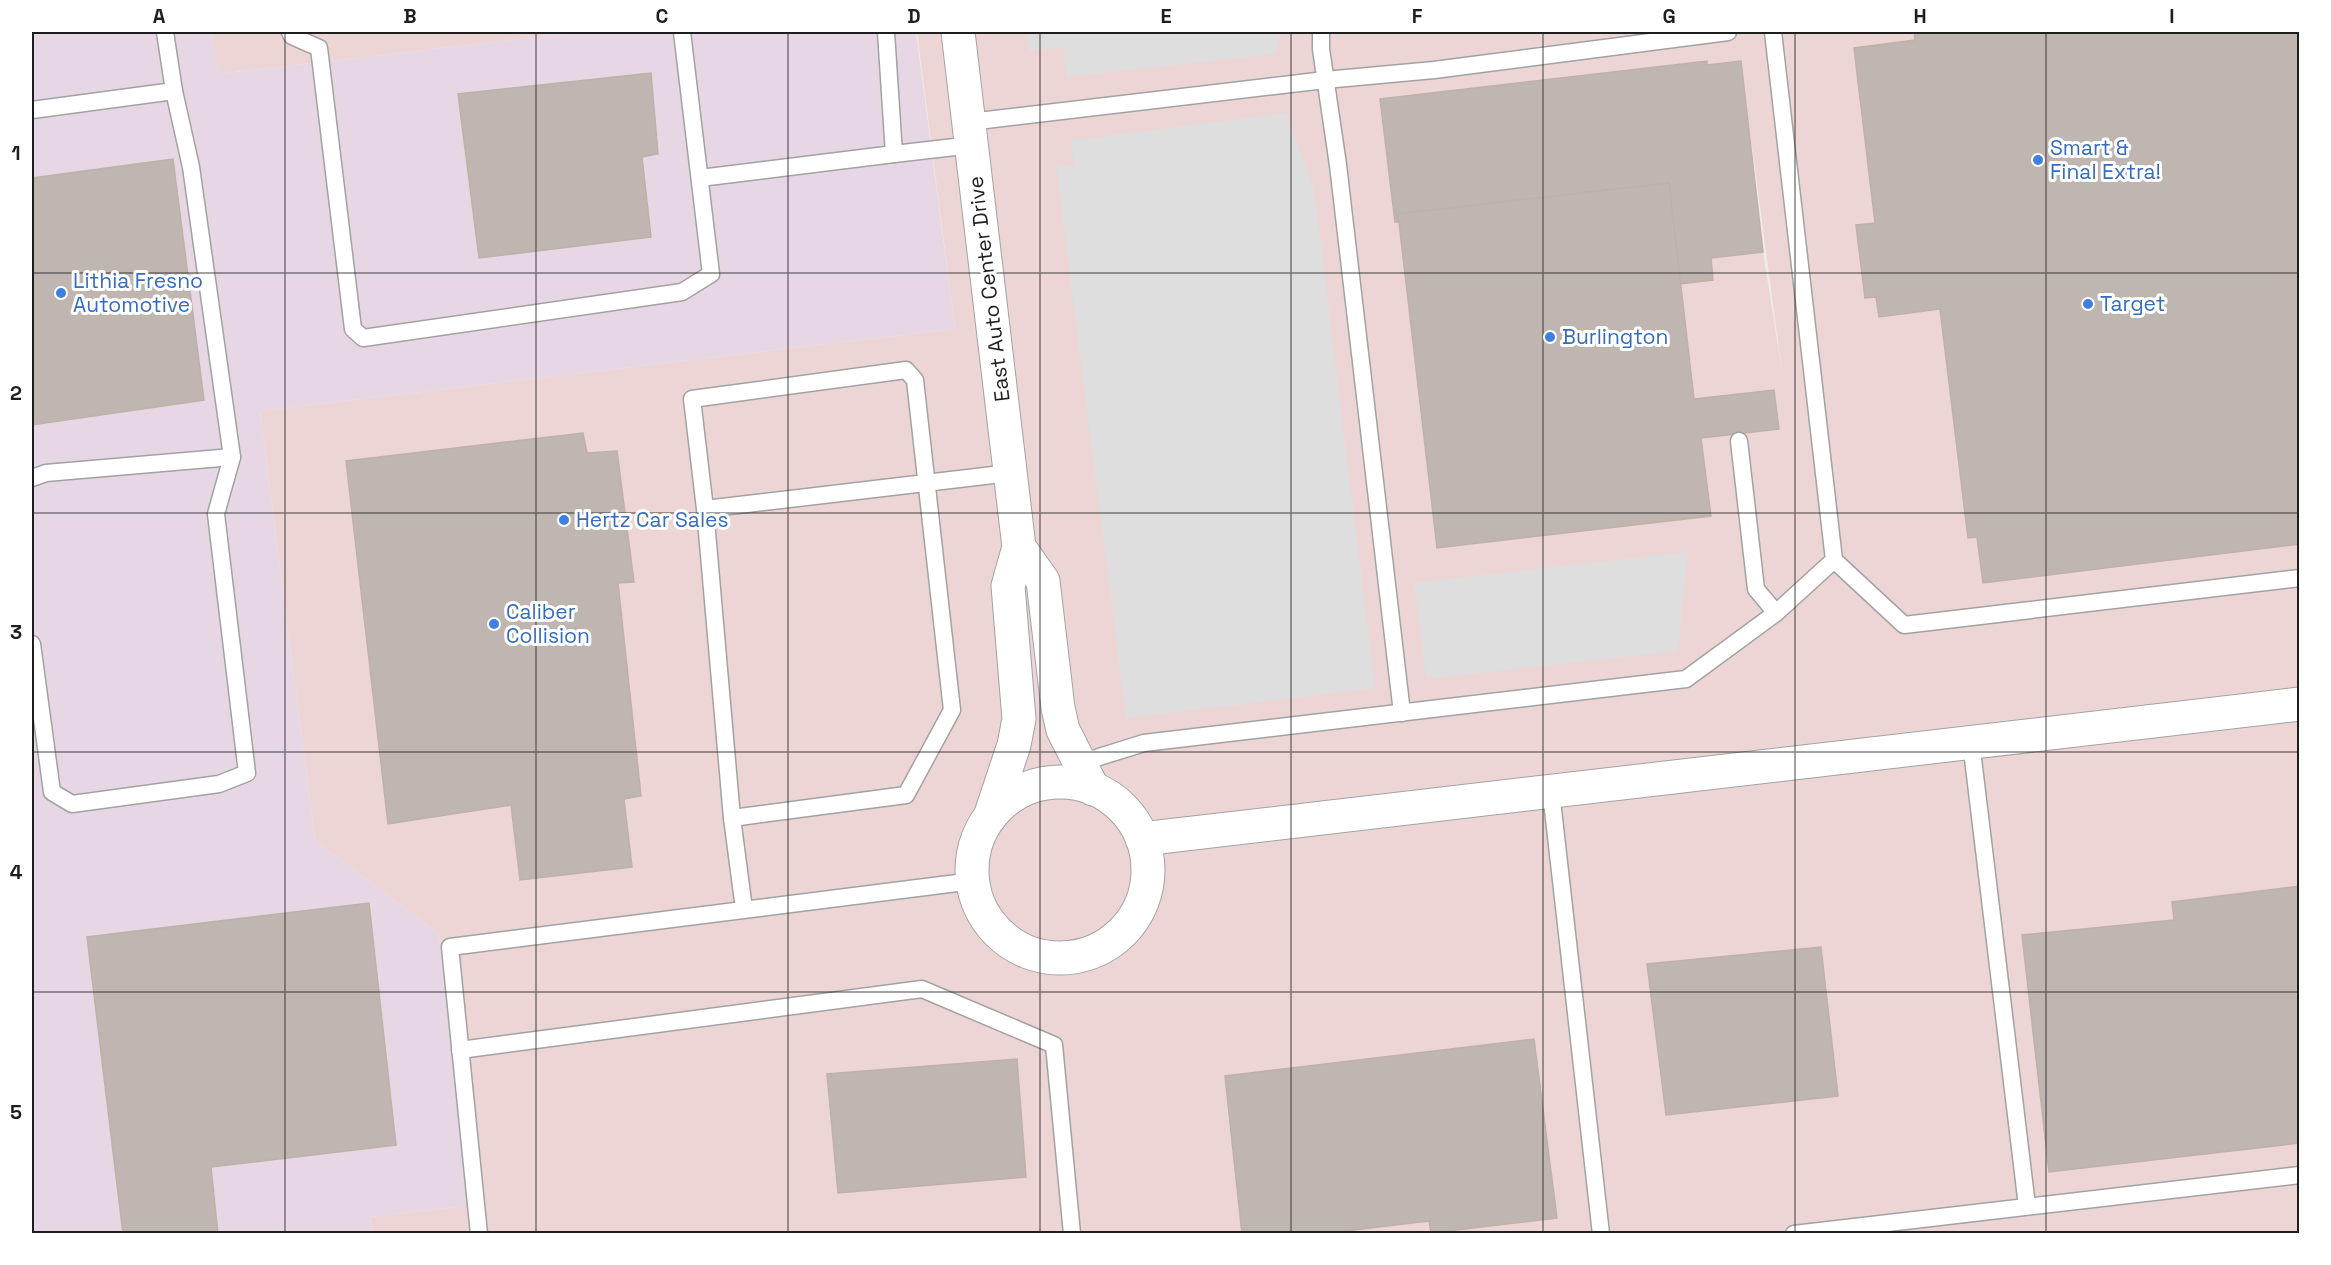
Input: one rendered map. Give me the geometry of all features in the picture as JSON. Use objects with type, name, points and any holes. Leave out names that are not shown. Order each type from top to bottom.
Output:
[{"type":"street","name":"East Auto Center Drive","points":[[958,32],[1019,547],[1008,585],[1019,719],[1014,745],[990,817]]},
{"type":"street","name":"East Auto Center Drive","points":[[1019,547],[1043,581],[1058,708],[1069,744],[1087,776]]},
{"type":"street","points":[[1142,838],[2300,704]]},
{"type":"street","points":[[1087,776],[1119,804],[1133,820],[1148,858],[1148,880],[1141,906],[1126,929],[1105,947],[1079,957],[1052,959],[1025,951],[1002,937],[985,915],[973,881],[973,862],[979,836],[990,817],[1004,802],[1021,791],[1041,784],[1087,776]]},
{"type":"lane","points":[[32,644],[51,792],[72,804],[219,784],[247,773],[216,514],[232,457],[191,167],[174,92],[165,32]]},
{"type":"lane","points":[[290,32],[292,36],[319,48],[353,329],[363,338],[682,292],[711,274],[682,32]]},
{"type":"lane","points":[[886,32],[894,154]]},
{"type":"lane","points":[[1321,32],[1325,80],[1340,176],[1402,713]]},
{"type":"lane","points":[[700,178],[894,154],[970,134],[1325,80],[1434,70],[1728,32]]},
{"type":"lane","points":[[1773,32],[1834,560],[1905,625],[2300,578]]},
{"type":"lane","points":[[32,110],[174,92]]},
{"type":"lane","points":[[732,818],[906,795],[952,710],[915,380],[906,370],[692,399],[705,509],[732,818],[744,909]]},
{"type":"lane","points":[[1739,441],[1756,589],[1776,613]]},
{"type":"lane","points":[[32,477],[46,473],[232,457]]},
{"type":"lane","points":[[705,509],[1010,473]]},
{"type":"lane","points":[[1087,776],[1144,743],[1686,679],[1776,613],[1834,560]]},
{"type":"lane","points":[[1971,742],[2027,1206]]},
{"type":"lane","points":[[1551,792],[1601,1233]]},
{"type":"lane","points":[[479,1233],[450,947],[973,881]]},
{"type":"lane","points":[[460,1050],[922,989],[1054,1045],[1072,1233]]},
{"type":"lane","points":[[1794,1233],[2300,1175]]},
{"type":"shaded area","points":[[32,32],[212,32],[218,74],[579,32],[916,32],[955,329],[260,411],[315,840],[439,934],[473,1205],[370,1217],[372,1233],[33,1233]]},
{"type":"shaded area","points":[[212,32],[579,32],[217,74]]},
{"type":"shaded area","points":[[917,32],[2299,32],[2299,1233],[372,1233],[370,1217],[473,1205],[439,934],[315,840],[260,411],[955,329]],"holes":[[[1743,79],[1782,371],[1763,252]]]},
{"type":"shaded area","points":[[1027,32],[1280,32],[1276,54],[1066,77],[1063,47],[1029,51]]},
{"type":"shaded area","points":[[1286,113],[1314,189],[1375,688],[1126,718],[1056,165],[1075,165],[1070,141]]},
{"type":"shaded area","points":[[1688,552],[1678,651],[1426,679],[1414,583]]},
{"type":"building","name":"Target","points":[[1914,32],[2300,32],[2300,544],[1983,583],[1977,537],[1968,538],[1940,309],[1879,317],[1876,297],[1865,298],[1856,225],[1875,223],[1854,48],[1915,40]]},
{"type":"building","points":[[1707,61],[1707,65],[1741,61],[1763,252],[1711,258],[1713,280],[1680,284],[1669,183],[1398,214],[1399,222],[1395,222],[1380,99]]},
{"type":"building","points":[[651,73],[658,154],[642,157],[651,237],[479,258],[458,94]]},
{"type":"building","points":[[173,159],[204,400],[32,425],[32,178]]},
{"type":"building","name":"Burlington","points":[[1669,183],[1694,399],[1774,390],[1779,429],[1701,438],[1711,516],[1437,548],[1398,214]]},
{"type":"building","points":[[583,433],[587,453],[617,451],[634,582],[618,583],[641,796],[624,799],[632,867],[520,880],[511,805],[388,824],[346,461]]},
{"type":"building","points":[[2300,886],[2300,1143],[2049,1172],[2022,935],[2174,920],[2172,902]]},
{"type":"building","points":[[369,903],[396,1145],[211,1167],[218,1234],[123,1234],[87,937]]},
{"type":"building","points":[[1821,947],[1838,1096],[1666,1115],[1647,964]]},
{"type":"building","points":[[1534,1039],[1557,1218],[1431,1233],[1429,1221],[1321,1234],[1242,1234],[1225,1076]]},
{"type":"building","points":[[1017,1059],[1026,1177],[838,1193],[827,1074]]},
{"type":"place","name":"Smart & Final Extra!","points":[[2038,160]]},
{"type":"place","name":"Lithia Fresno Automotive","points":[[61,293]]},
{"type":"place","name":"Target","points":[[2088,304]]},
{"type":"place","name":"Burlington","points":[[1550,337]]},
{"type":"place","name":"Hertz Car Sales","points":[[564,520]]},
{"type":"place","name":"Caliber Collision","points":[[494,624]]}]
